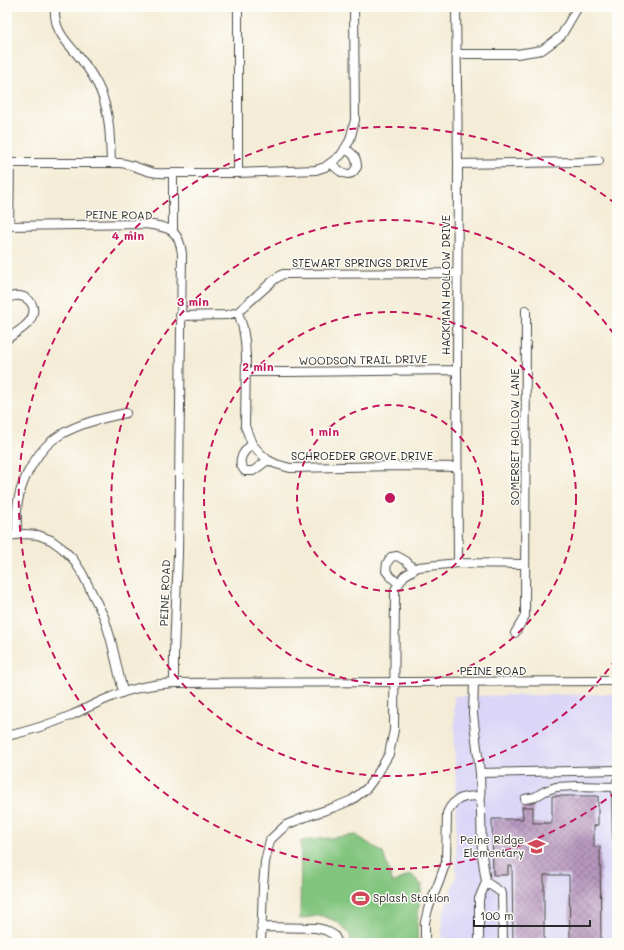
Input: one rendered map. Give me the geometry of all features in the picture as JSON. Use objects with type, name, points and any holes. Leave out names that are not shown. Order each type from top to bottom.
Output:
[{"type":"street","points":[[55,7],[59,31],[65,41],[80,58],[95,80],[101,92],[109,122],[111,162]]},
{"type":"street","points":[[238,7],[238,173]]},
{"type":"street","points":[[8,226],[8,164],[111,162],[133,165],[152,172],[160,173],[238,173],[316,170],[325,167],[341,155],[350,140],[356,120],[354,7]]},
{"type":"street","name":"HACKMAN HOLLOW DRIVE","points":[[456,7],[458,164],[458,564]]},
{"type":"street","points":[[456,54],[517,54],[542,50],[561,36],[578,7]]},
{"type":"street","points":[[331,163],[345,174],[352,173],[357,167],[357,161],[355,156],[345,148]]},
{"type":"street","points":[[458,164],[599,161]]},
{"type":"street","points":[[173,173],[173,231]]},
{"type":"street","name":"PEINE ROAD","points":[[8,226],[145,224],[164,227],[173,231],[179,240],[182,254],[178,554],[174,683],[617,681]]},
{"type":"street","name":"STEWART SPRINGS DRIVE","points":[[238,312],[275,279],[283,274],[457,273]]},
{"type":"street","points":[[7,299],[18,295],[23,296],[30,301],[33,306],[33,311],[32,318],[27,325],[7,339]]},
{"type":"street","name":"SOMERSET HOLLOW LANE","points":[[515,633],[525,616],[526,310]]},
{"type":"street","points":[[180,316],[227,316],[238,312]]},
{"type":"street","name":"SCHROEDER GROVE DRIVE","points":[[238,312],[245,334],[245,426],[252,444],[268,460],[290,468],[396,466],[457,467]]},
{"type":"street","name":"WOODSON TRAIL DRIVE","points":[[246,372],[457,370]]},
{"type":"street","points":[[17,534],[16,514],[18,499],[33,462],[44,449],[58,436],[78,426],[99,419],[126,413]]},
{"type":"street","points":[[252,444],[243,454],[240,462],[241,467],[245,470],[253,471],[268,460]]},
{"type":"street","points":[[7,536],[25,534],[51,540],[73,559],[82,573],[104,617],[123,692]]},
{"type":"street","points":[[399,584],[386,571],[387,563],[391,557],[397,556],[406,561],[414,569]]},
{"type":"street","points":[[261,943],[265,862],[270,840],[286,825],[352,800],[367,788],[389,754],[394,730],[395,590],[404,576],[418,567],[458,564],[525,564]]},
{"type":"street","points":[[474,682],[473,714],[480,773],[482,855],[486,882],[479,899],[479,943]]},
{"type":"street","points":[[7,736],[34,729],[65,718],[111,696],[123,692],[151,685],[174,683]]},
{"type":"street","points":[[480,773],[617,770]]},
{"type":"street","points":[[525,799],[535,797],[556,787],[617,784],[617,837]]},
{"type":"street","points":[[425,943],[425,922],[428,909],[446,862],[447,813],[450,806],[456,800],[467,796],[481,796]]},
{"type":"street","points":[[486,882],[502,893],[503,943]]},
{"type":"street","points":[[261,927],[316,928],[325,930],[334,935],[338,943]]},
{"type":"shaded area","name":"Peine Ridge Elementary","points":[[617,694],[617,943],[442,943],[442,917],[456,877],[454,696]]},
{"type":"green space","name":"Splash Station","points":[[356,835],[383,853],[393,883],[411,874],[422,885],[418,911],[417,943],[351,943],[350,935],[338,922],[323,916],[300,919],[301,841]]},
{"type":"building","points":[[552,796],[598,796],[598,825],[594,826],[594,847],[600,847],[601,943],[570,943],[569,875],[544,875],[544,943],[513,943],[512,866],[508,866],[508,875],[493,875],[492,819],[523,819],[522,807],[533,807],[533,823],[552,823]]},
{"type":"place","name":"Peine Ridge Elementary","points":[[537,846]]},
{"type":"place","name":"Splash Station","points":[[360,898]]}]
